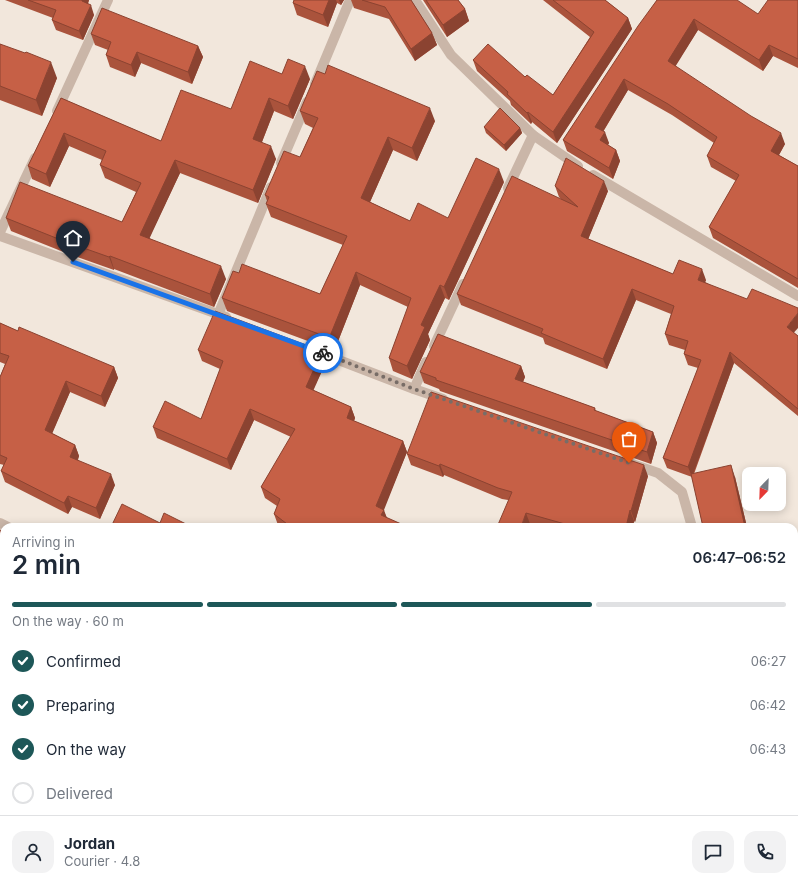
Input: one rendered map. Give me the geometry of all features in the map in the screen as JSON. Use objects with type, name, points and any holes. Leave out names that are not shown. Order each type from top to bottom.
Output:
[{"type":"street","points":[[54,118],[108,0]]},
{"type":"street","points":[[218,315],[350,0]]},
{"type":"street","points":[[415,0],[452,55],[533,135],[560,149],[583,169],[798,296]]},
{"type":"street","points":[[503,199],[533,135]]},
{"type":"street","points":[[0,232],[40,147]]},
{"type":"street","points":[[0,236],[233,320]]},
{"type":"street","points":[[414,389],[467,276]]},
{"type":"street","points":[[300,345],[451,402]]},
{"type":"street","points":[[621,460],[658,473],[682,492],[691,523]]},
{"type":"building","points":[[28,0],[82,0],[91,5],[79,31],[52,20],[56,10]]},
{"type":"building","points":[[294,0],[329,0],[323,15],[293,3]]},
{"type":"building","points":[[362,0],[411,0],[432,33],[411,49],[385,7]]},
{"type":"building","points":[[426,0],[458,0],[465,9],[443,25]]},
{"type":"building","points":[[553,0],[605,0],[628,18],[553,132],[528,112],[527,113],[507,94],[508,92],[473,60],[488,44],[525,77],[527,75],[553,95],[594,32]]},
{"type":"building","points":[[657,0],[737,0],[758,14],[768,0],[798,0],[798,59],[769,45],[759,60],[694,19],[668,61],[751,116],[781,133],[771,151],[798,166],[798,279],[709,227],[739,175],[707,156],[717,137],[668,104],[624,79],[595,127],[605,132],[600,140],[616,150],[609,168],[563,140],[638,26]]},
{"type":"building","points":[[102,8],[198,46],[188,72],[137,52],[131,65],[106,55],[111,42],[91,34]]},
{"type":"building","points":[[0,44],[51,62],[36,100],[0,86]]},
{"type":"building","points":[[288,59],[305,66],[288,106],[269,98],[253,139],[271,146],[253,190],[175,160],[140,235],[221,266],[210,294],[110,256],[109,257],[61,240],[6,218],[20,182],[122,222],[141,183],[100,165],[106,151],[64,133],[46,174],[28,166],[61,98],[161,141],[181,90],[231,109],[250,61],[282,74]]},
{"type":"building","points":[[328,65],[430,108],[412,148],[388,137],[361,198],[410,221],[418,203],[448,218],[476,158],[499,169],[444,287],[440,285],[421,325],[425,327],[407,366],[389,358],[411,298],[356,272],[330,336],[328,335],[327,337],[222,298],[233,271],[239,273],[242,264],[320,294],[347,236],[266,204],[269,197],[265,195],[284,151],[300,157],[318,118],[300,111],[317,71],[325,74]]},
{"type":"building","points":[[500,108],[520,128],[504,145],[484,127]]},
{"type":"building","points":[[566,158],[604,181],[581,236],[673,274],[679,260],[702,269],[698,280],[747,299],[752,289],[798,308],[798,313],[787,327],[798,336],[798,409],[730,352],[688,467],[663,458],[701,360],[684,354],[688,341],[665,334],[674,306],[632,289],[603,359],[541,333],[543,329],[457,294],[512,176],[578,207],[555,186]]},
{"type":"building","points":[[215,311],[322,351],[306,387],[351,407],[347,418],[403,441],[376,506],[384,510],[381,515],[399,523],[286,523],[274,514],[280,499],[261,487],[295,429],[250,409],[227,459],[153,427],[165,401],[201,419],[223,361],[198,350]]},
{"type":"building","points":[[0,323],[18,331],[19,327],[114,367],[101,396],[66,381],[45,430],[75,445],[70,457],[111,474],[96,508],[68,496],[64,503],[1,471],[7,458],[0,455],[0,377],[9,356],[0,353]]},
{"type":"building","points":[[438,334],[521,366],[515,379],[595,408],[594,410],[653,432],[647,452],[436,380],[436,378],[420,372]]},
{"type":"building","points":[[431,392],[644,465],[627,523],[561,523],[526,513],[522,523],[499,523],[512,492],[498,488],[440,464],[439,466],[407,454]]},
{"type":"building","points":[[731,465],[744,523],[702,523],[691,474]]},
{"type":"building","points":[[122,504],[160,523],[113,523]]},
{"type":"building","points":[[164,513],[184,523],[160,523]]},
{"type":"way so far","points":[[323,353],[414,389],[629,463]]},
{"type":"route","points":[[73,262],[323,353]]}]
